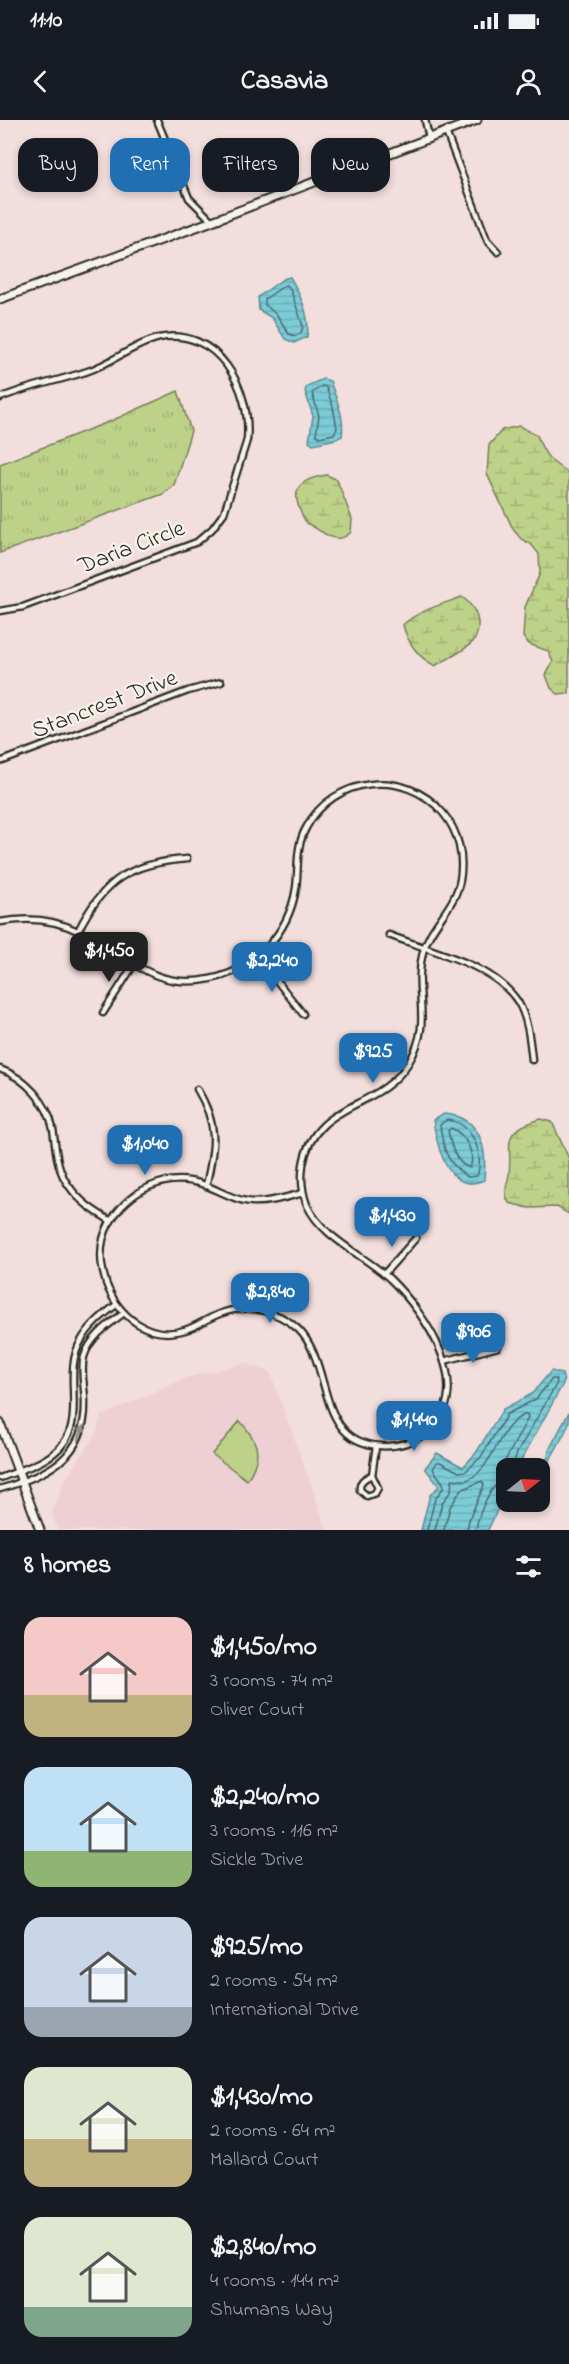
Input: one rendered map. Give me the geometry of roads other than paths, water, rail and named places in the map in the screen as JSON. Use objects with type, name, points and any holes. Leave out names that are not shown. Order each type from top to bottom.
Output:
[{"type":"street","points":[[157,120],[189,198],[212,221]]},
{"type":"street","points":[[425,120],[429,138]]},
{"type":"street","points":[[0,299],[477,120]]},
{"type":"street","points":[[446,132],[487,240],[498,252]]},
{"type":"street","name":"Daria Circle","points":[[0,399],[89,371],[150,341],[165,337],[183,337],[208,347],[219,355],[230,368],[245,408],[248,429],[245,448],[224,513],[212,529],[197,542],[23,607],[0,611]]},
{"type":"street","name":"Stancrest Drive","points":[[0,762],[188,691],[221,682]]},
{"type":"street","points":[[0,922],[17,919],[38,920],[78,931],[133,966],[164,978],[178,981],[203,981],[236,971],[258,957],[278,934],[290,910],[296,888],[300,844],[308,823],[333,797],[353,787],[374,783],[395,784],[424,796],[442,812],[458,840],[462,865],[456,896],[435,926],[424,949],[420,975],[423,1021],[414,1053],[400,1075],[385,1089],[335,1114],[316,1133],[304,1161],[303,1194],[310,1211],[326,1230],[384,1274],[421,1315],[444,1361],[448,1386],[445,1405],[436,1422],[419,1437],[409,1442],[376,1446],[355,1437],[337,1422],[331,1412],[314,1353],[303,1335],[285,1319],[265,1311],[237,1309],[217,1314],[187,1330],[172,1333],[145,1328],[116,1305],[104,1276],[100,1258],[104,1233],[128,1200],[147,1186],[176,1180],[206,1186],[237,1199],[254,1202],[303,1194]]},
{"type":"street","points":[[78,931],[96,901],[133,869],[151,862],[187,859]]},
{"type":"street","points":[[389,935],[462,961],[496,981],[518,1002],[529,1030],[532,1060]]},
{"type":"street","points":[[258,957],[303,1014]]},
{"type":"street","points":[[103,1013],[133,966]]},
{"type":"street","points":[[0,1069],[22,1081],[38,1098],[49,1116],[56,1154],[69,1186],[88,1208],[111,1221]]},
{"type":"street","points":[[197,1089],[208,1106],[213,1125],[214,1153],[206,1186]]},
{"type":"street","points":[[384,1274],[416,1238]]},
{"type":"street","points":[[0,1478],[44,1460],[56,1452],[71,1431],[75,1401],[72,1379],[74,1356],[89,1329],[116,1305]]},
{"type":"street","points":[[0,1490],[43,1473],[72,1452],[82,1434],[85,1420],[84,1357],[96,1335],[124,1313]]},
{"type":"street","points":[[89,1329],[96,1335]]},
{"type":"street","points":[[444,1361],[498,1347]]},
{"type":"street","points":[[74,1356],[84,1357]]},
{"type":"street","points":[[75,1401],[85,1400]]},
{"type":"street","points":[[0,1423],[40,1530]]},
{"type":"street","points":[[372,1475],[360,1484],[360,1490],[367,1496],[375,1493],[378,1488],[372,1475],[376,1446]]},
{"type":"street","points":[[56,1452],[61,1461]]},
{"type":"water","points":[[290,277],[301,298],[308,330],[307,337],[294,343],[285,339],[272,318],[259,310],[258,297],[283,279]]},
{"type":"water","points":[[323,379],[330,381],[337,401],[343,429],[342,436],[313,444],[309,441],[313,416],[305,391],[307,386]]},
{"type":"water","points":[[444,1114],[457,1116],[467,1121],[479,1136],[483,1146],[484,1180],[472,1183],[461,1181],[446,1166],[441,1155],[433,1120]]},
{"type":"water","points":[[551,1371],[562,1374],[564,1382],[522,1458],[496,1458],[496,1512],[488,1530],[421,1530],[430,1495],[439,1486],[425,1468],[437,1453],[463,1467],[476,1453],[503,1409],[532,1394]]},
{"type":"water","points":[[569,1412],[568,1426],[550,1459],[547,1458]]}]
